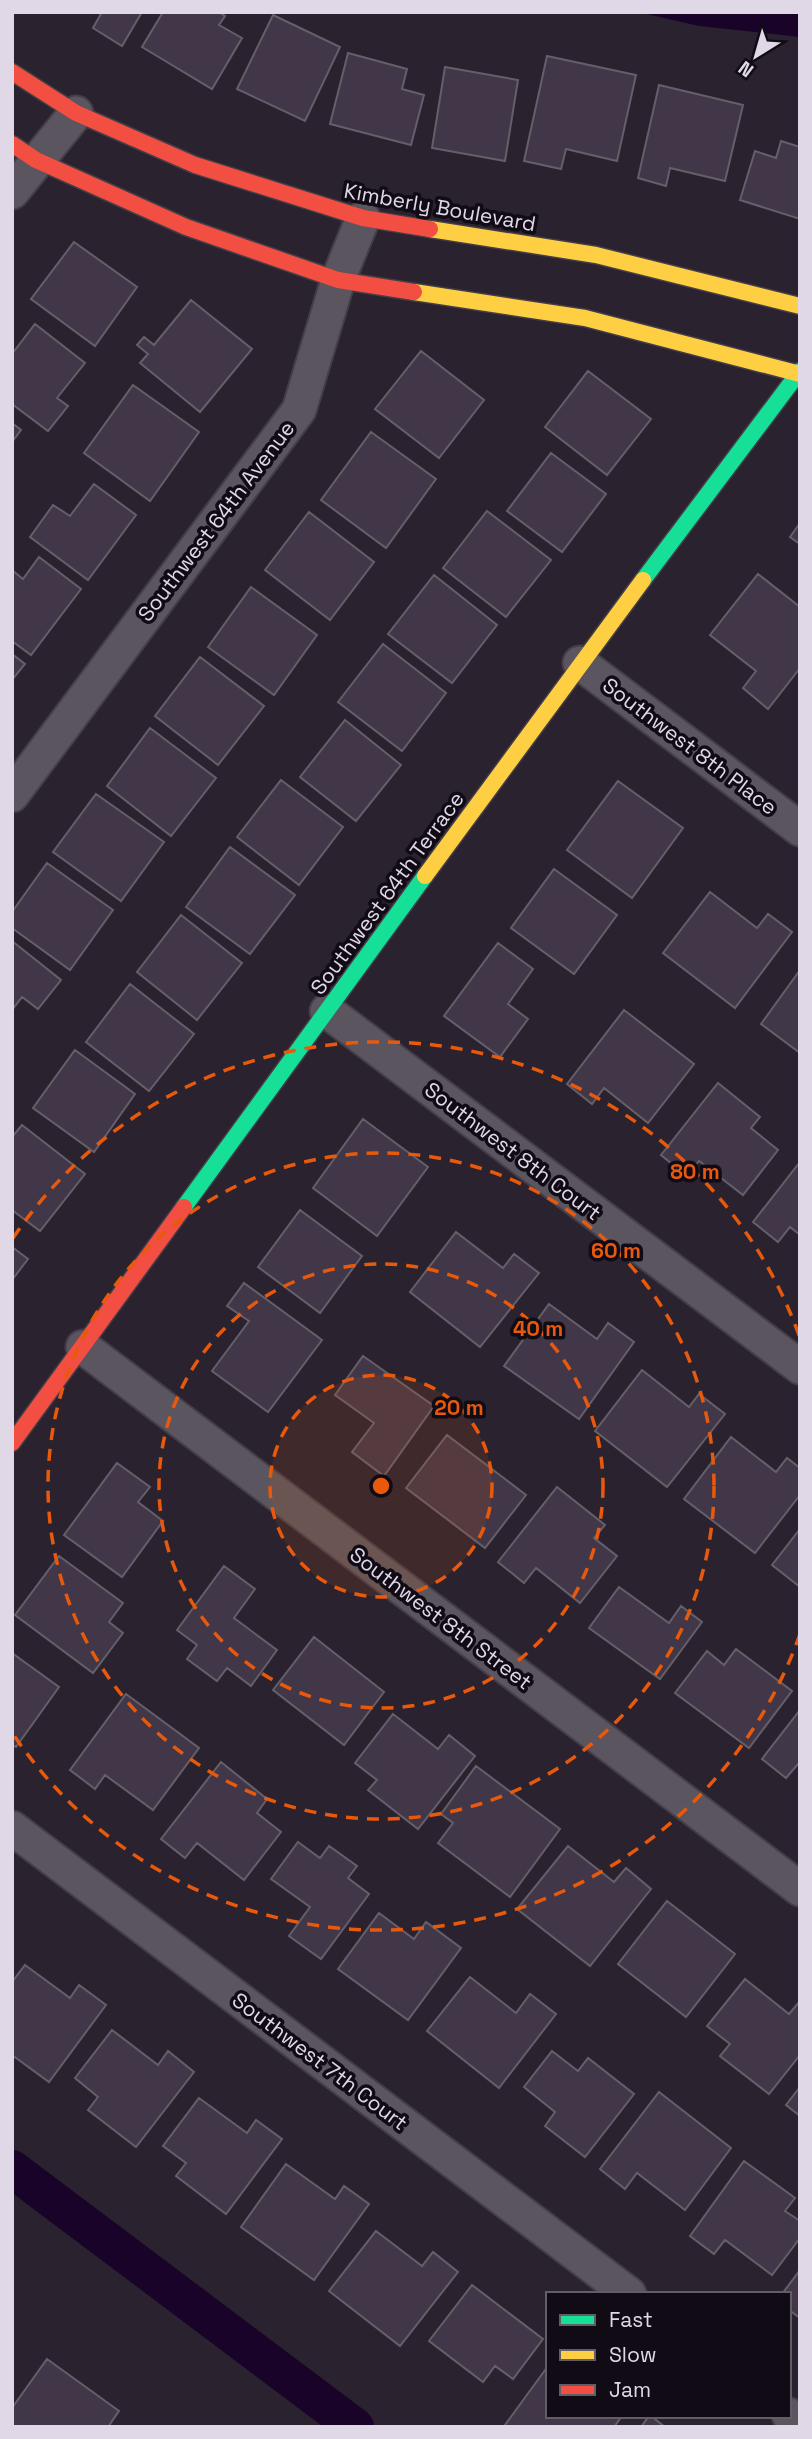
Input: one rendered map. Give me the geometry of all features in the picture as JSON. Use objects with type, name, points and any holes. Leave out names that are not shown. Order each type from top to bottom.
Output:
[{"type":"street","name":"Kimberly Boulevard","points":[[12,72],[76,113],[195,165],[363,218],[596,255],[800,306]]},
{"type":"street","points":[[12,191],[24,152],[76,113]]},
{"type":"street","points":[[24,152],[186,227],[338,280],[585,318],[799,373]]},
{"type":"street","name":"Southwest 64th Avenue","points":[[12,795],[299,410],[338,280],[363,218]]},
{"type":"street","name":"Southwest 64th Terrace","points":[[12,1443],[580,663],[799,373]]},
{"type":"street","name":"Southwest 8th Place","points":[[580,663],[800,829]]},
{"type":"street","name":"Southwest 8th Court","points":[[327,1011],[800,1367]]},
{"type":"street","name":"Southwest 8th Street","points":[[83,1347],[800,1889]]},
{"type":"street","name":"Southwest 7th Court","points":[[12,1828],[626,2292]]},
{"type":"shaded area","points":[[638,12],[800,12],[800,37],[699,26]]},
{"type":"building","points":[[102,12],[142,12],[122,46],[93,28]]},
{"type":"building","points":[[163,12],[219,12],[225,16],[219,25],[242,38],[212,89],[142,47]]},
{"type":"building","points":[[273,15],[340,47],[305,121],[237,89]]},
{"type":"building","points":[[348,53],[407,69],[402,89],[424,95],[411,145],[330,124]]},
{"type":"building","points":[[547,56],[636,75],[617,161],[566,149],[561,169],[524,161]]},
{"type":"building","points":[[445,67],[518,80],[505,161],[432,148]]},
{"type":"building","points":[[659,85],[743,105],[725,181],[670,168],[666,186],[638,178]]},
{"type":"building","points":[[781,141],[800,147],[800,219],[740,200],[755,151],[776,158]]},
{"type":"building","points":[[74,242],[137,287],[95,346],[31,299]]},
{"type":"building","points":[[191,300],[252,349],[200,412],[140,363],[148,354],[137,345],[144,337],[154,345]]},
{"type":"building","points":[[35,324],[85,363],[57,398],[68,406],[48,431],[12,404],[12,354]]},
{"type":"building","points":[[421,351],[484,400],[439,458],[375,409]]},
{"type":"building","points":[[588,371],[651,419],[607,475],[545,427]]},
{"type":"building","points":[[133,385],[199,432],[150,501],[84,453]]},
{"type":"building","points":[[12,423],[21,430],[12,442]]},
{"type":"building","points":[[371,432],[436,479],[386,548],[321,500]]},
{"type":"building","points":[[551,453],[606,494],[562,552],[507,511]]},
{"type":"building","points":[[94,484],[136,515],[88,580],[30,537],[53,505],[70,516]]},
{"type":"building","points":[[487,511],[551,560],[506,617],[443,568]]},
{"type":"building","points":[[309,512],[374,562],[330,620],[265,570]]},
{"type":"building","points":[[800,523],[800,544],[790,537]]},
{"type":"building","points":[[39,557],[81,589],[31,655],[12,641],[12,570],[23,579]]},
{"type":"building","points":[[758,574],[800,607],[800,668],[768,709],[743,688],[756,671],[710,635]]},
{"type":"building","points":[[434,575],[497,625],[452,683],[388,634]]},
{"type":"building","points":[[251,587],[317,635],[274,695],[208,647]]},
{"type":"building","points":[[383,644],[446,693],[402,751],[338,702]]},
{"type":"building","points":[[12,654],[25,664],[12,680]]},
{"type":"building","points":[[200,657],[264,706],[218,765],[155,716]]},
{"type":"building","points":[[345,720],[401,765],[356,821],[300,777]]},
{"type":"building","points":[[150,728],[216,778],[171,836],[107,786]]},
{"type":"building","points":[[281,780],[343,827],[299,885],[237,837]]},
{"type":"building","points":[[618,781],[683,828],[632,898],[567,850]]},
{"type":"building","points":[[96,794],[164,842],[121,901],[53,852]]},
{"type":"building","points":[[230,847],[295,895],[250,954],[186,907]]},
{"type":"building","points":[[47,863],[113,910],[70,970],[12,928],[12,912]]},
{"type":"building","points":[[554,869],[617,915],[574,974],[511,928]]},
{"type":"building","points":[[710,892],[757,928],[768,914],[792,932],[735,1008],[663,953]]},
{"type":"building","points":[[181,915],[242,963],[197,1020],[137,972]]},
{"type":"building","points":[[12,941],[61,980],[38,1009],[22,997],[12,1010]]},
{"type":"building","points":[[498,943],[533,969],[508,1004],[528,1019],[500,1057],[444,1016]]},
{"type":"building","points":[[800,970],[800,1053],[761,1024]]},
{"type":"building","points":[[130,984],[194,1034],[149,1091],[86,1042]]},
{"type":"building","points":[[624,1010],[694,1064],[648,1123],[604,1088],[592,1104],[567,1084]]},
{"type":"building","points":[[75,1050],[135,1094],[94,1152],[33,1108]]},
{"type":"building","points":[[718,1083],[760,1117],[751,1128],[778,1150],[743,1195],[699,1161],[687,1176],[661,1155]]},
{"type":"building","points":[[363,1119],[428,1167],[377,1236],[313,1188]]},
{"type":"building","points":[[22,1125],[85,1174],[40,1231],[12,1210],[12,1137]]},
{"type":"building","points":[[800,1162],[800,1235],[790,1227],[778,1242],[753,1222]]},
{"type":"building","points":[[300,1210],[362,1256],[320,1313],[258,1267]]},
{"type":"building","points":[[456,1232],[503,1268],[514,1254],[539,1273],[480,1347],[410,1292]]},
{"type":"building","points":[[12,1247],[28,1259],[12,1280]]},
{"type":"building","points":[[244,1283],[322,1340],[268,1412],[212,1371],[249,1321],[227,1306]]},
{"type":"building","points":[[549,1304],[597,1339],[608,1323],[634,1342],[579,1419],[504,1366]]},
{"type":"building","points":[[363,1356],[434,1406],[384,1476],[352,1452],[374,1423],[335,1395]]},
{"type":"building","points":[[642,1370],[689,1407],[699,1394],[725,1414],[667,1487],[595,1431]]},
{"type":"building","points":[[447,1435],[526,1495],[485,1548],[406,1488]]},
{"type":"building","points":[[731,1437],[776,1472],[787,1458],[800,1468],[800,1495],[755,1553],[684,1499]]},
{"type":"building","points":[[117,1463],[150,1487],[138,1502],[163,1521],[122,1577],[64,1535]]},
{"type":"building","points":[[557,1487],[605,1525],[594,1538],[617,1556],[580,1603],[536,1568],[524,1583],[498,1562]]},
{"type":"building","points":[[800,1529],[800,1587],[772,1565]]},
{"type":"building","points":[[59,1556],[123,1603],[109,1622],[123,1633],[93,1673],[15,1615]]},
{"type":"building","points":[[224,1566],[255,1589],[234,1618],[277,1650],[251,1686],[227,1668],[217,1681],[187,1659],[197,1645],[177,1630]]},
{"type":"building","points":[[619,1587],[669,1623],[681,1606],[702,1622],[660,1679],[589,1628]]},
{"type":"building","points":[[314,1637],[384,1692],[344,1745],[273,1690]]},
{"type":"building","points":[[736,1649],[792,1691],[749,1748],[675,1693],[707,1651],[724,1665]]},
{"type":"building","points":[[12,1653],[59,1687],[16,1747],[12,1745]]},
{"type":"building","points":[[126,1694],[199,1748],[153,1810],[105,1775],[95,1789],[70,1770]]},
{"type":"building","points":[[800,1710],[800,1765],[786,1778],[762,1759]]},
{"type":"building","points":[[393,1714],[438,1749],[449,1735],[475,1756],[418,1829],[368,1790],[377,1780],[355,1763]]},
{"type":"building","points":[[221,1762],[267,1799],[257,1813],[281,1832],[244,1880],[197,1843],[185,1858],[161,1839]]},
{"type":"building","points":[[476,1766],[560,1829],[510,1897],[438,1843],[453,1823],[441,1814]]},
{"type":"building","points":[[298,1842],[320,1858],[329,1846],[357,1866],[348,1878],[369,1894],[321,1959],[289,1936],[310,1907],[271,1879]]},
{"type":"building","points":[[568,1846],[614,1882],[626,1868],[651,1889],[590,1966],[517,1909]]},
{"type":"building","points":[[667,1901],[735,1954],[686,2017],[618,1964]]},
{"type":"building","points":[[379,1913],[414,1939],[426,1922],[461,1948],[408,2020],[338,1969]]},
{"type":"building","points":[[25,1965],[70,1998],[79,1985],[106,2005],[49,2082],[12,2055],[12,1982]]},
{"type":"building","points":[[470,1977],[516,2013],[530,1994],[556,2014],[499,2088],[427,2031]]},
{"type":"building","points":[[745,1979],[789,2014],[800,2001],[800,2055],[769,2094],[720,2056],[730,2044],[707,2026]]},
{"type":"building","points":[[112,2030],[158,2065],[168,2051],[194,2072],[136,2147],[88,2110],[98,2097],[75,2078]]},
{"type":"building","points":[[552,2051],[578,2071],[588,2058],[634,2094],[585,2157],[545,2126],[555,2112],[524,2087]]},
{"type":"building","points":[[800,2087],[800,2116],[786,2105]]},
{"type":"building","points":[[659,2092],[731,2148],[685,2210],[637,2173],[625,2189],[600,2169]]},
{"type":"building","points":[[199,2098],[247,2133],[256,2120],[282,2139],[226,2214],[176,2176],[186,2163],[163,2146]]},
{"type":"building","points":[[744,2161],[795,2198],[785,2211],[800,2221],[800,2238],[772,2275],[725,2240],[714,2254],[690,2236]]},
{"type":"building","points":[[286,2164],[335,2199],[344,2186],[369,2204],[314,2280],[241,2227]]},
{"type":"building","points":[[376,2231],[422,2266],[433,2252],[458,2272],[400,2346],[329,2291]]},
{"type":"building","points":[[800,2270],[800,2318],[791,2311],[791,2292],[784,2292]]},
{"type":"building","points":[[472,2285],[543,2339],[513,2379],[495,2366],[483,2382],[429,2341]]},
{"type":"building","points":[[47,2359],[119,2411],[108,2427],[12,2427],[12,2408]]},
{"type":"building","points":[[546,2369],[546,2418],[621,2418],[614,2427],[505,2425]]},
{"type":"building","points":[[648,2418],[654,2418],[665,2427],[641,2427]]},
{"type":"waterway","points":[[12,2169],[355,2427]]},
{"type":"traffic: fast","points":[[643,580],[800,371]]},
{"type":"traffic: fast","points":[[184,1207],[425,876]]},
{"type":"traffic: slow","points":[[430,229],[596,255],[800,306]]},
{"type":"traffic: slow","points":[[414,292],[585,318],[800,374]]},
{"type":"traffic: slow","points":[[425,876],[643,580]]},
{"type":"traffic: jam","points":[[12,72],[76,113],[195,165],[363,218],[430,229]]},
{"type":"traffic: jam","points":[[12,144],[36,160],[186,227],[338,280],[414,292]]},
{"type":"traffic: jam","points":[[12,1443],[184,1207]]}]
